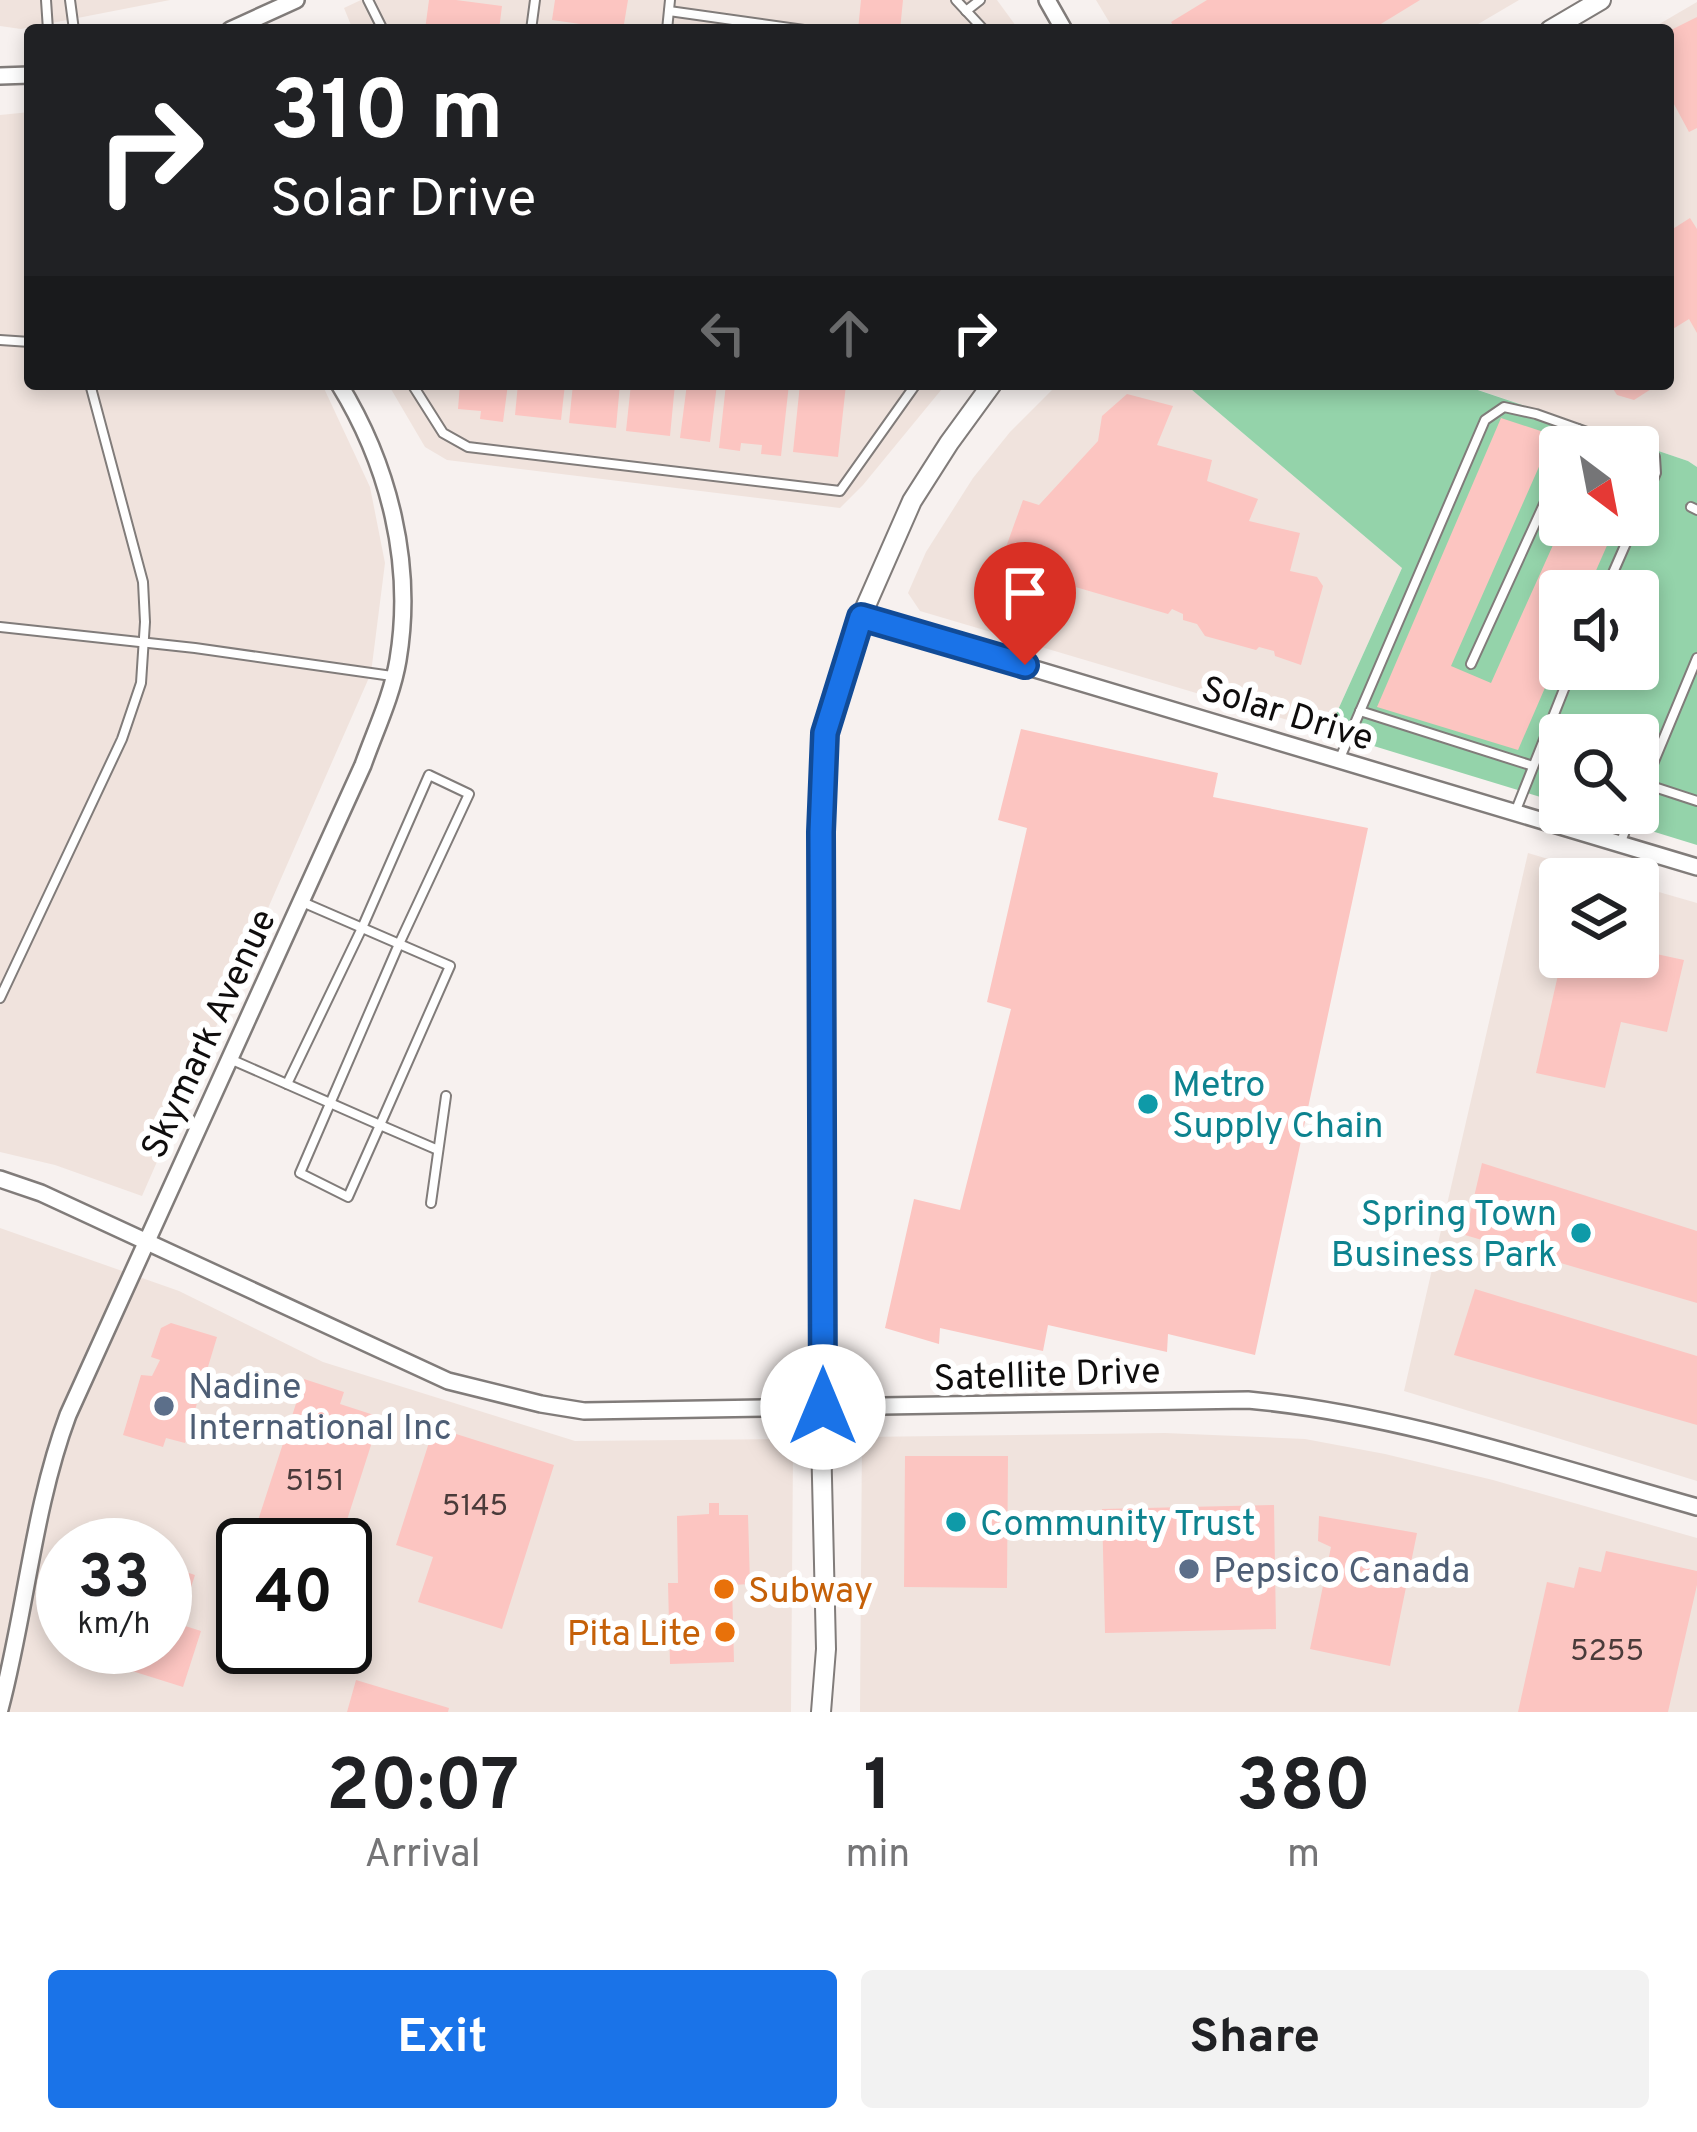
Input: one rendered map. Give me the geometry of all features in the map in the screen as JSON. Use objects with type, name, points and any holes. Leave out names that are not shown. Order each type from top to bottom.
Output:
[{"type":"street","points":[[243,24],[296,0]]},
{"type":"street","points":[[1560,24],[1601,0]]},
{"type":"street","name":"Skymark Avenue","points":[[0,1709],[51,1460],[68,1414],[363,765],[394,676],[401,633],[400,548],[385,482],[342,390]]},
{"type":"street","points":[[821,1712],[826,1649],[821,832],[825,733],[861,617],[912,501],[986,390]]},
{"type":"street","name":"Solar Drive","points":[[861,617],[1697,867]]},
{"type":"street","name":"Satellite Drive","points":[[0,1179],[41,1193],[448,1381],[541,1404],[584,1411],[1214,1399],[1281,1403],[1434,1435],[1697,1507]]},
{"type":"lane","points":[[956,0],[978,24]]},
{"type":"lane","points":[[966,11],[980,0]]},
{"type":"lane","points":[[670,5],[772,24]]},
{"type":"lane","points":[[0,998],[122,739],[140,682],[143,582],[92,390]]},
{"type":"lane","points":[[416,390],[443,433],[468,447],[840,491],[912,390]]},
{"type":"lane","points":[[1340,758],[1485,420],[1504,407],[1570,426]]},
{"type":"lane","points":[[1471,664],[1539,515]]},
{"type":"lane","points":[[0,627],[394,676]]},
{"type":"lane","points":[[1659,750],[1697,658]]},
{"type":"lane","points":[[1516,812],[1564,690]]},
{"type":"lane","points":[[1360,712],[1534,766]]},
{"type":"lane","points":[[287,1084],[362,928],[429,775],[469,794],[399,944],[300,1173],[348,1197],[450,965],[399,944],[362,928],[301,901]]},
{"type":"lane","points":[[1659,789],[1697,801]]},
{"type":"lane","points":[[1620,844],[1624,834]]},
{"type":"lane","points":[[229,1058],[438,1150]]},
{"type":"lane","points":[[431,1203],[446,1096]]},
{"type":"shaded area","points":[[0,0],[170,0],[47,24],[24,24],[21,29],[0,26]]},
{"type":"shaded area","points":[[361,0],[997,0],[1015,24],[351,24],[344,8]]},
{"type":"shaded area","points":[[1096,0],[1519,0],[1478,24],[1110,24]]},
{"type":"shaded area","points":[[1697,2],[1697,467],[1659,451],[1659,426],[1585,426],[1479,390],[1674,390],[1674,24],[1659,24]]},
{"type":"shaded area","points":[[24,113],[24,390],[325,390],[370,487],[385,563],[371,673],[142,1196],[55,1165],[0,1152],[0,115]]},
{"type":"shaded area","points":[[392,390],[941,390],[840,508],[447,460],[425,447]]},
{"type":"shaded area","points":[[1052,390],[1192,390],[1402,568],[1328,732],[920,611],[908,593],[926,552],[973,478]]},
{"type":"shaded area","points":[[1528,853],[1545,858],[1539,858],[1539,978],[1659,978],[1659,892],[1697,903],[1697,1481],[1404,1391]]},
{"type":"shaded area","points":[[0,1228],[179,1291],[323,1362],[575,1441],[782,1439],[793,1452],[791,1712],[0,1712]]},
{"type":"shaded area","points":[[1165,1433],[1305,1439],[1385,1454],[1697,1538],[1697,1712],[860,1712],[862,1437]]},
{"type":"green space","points":[[1192,390],[1478,390],[1584,426],[1539,426],[1539,546],[1659,546],[1659,451],[1697,467],[1697,845],[1659,833],[1659,714],[1539,714],[1539,797],[1328,732],[1402,568]]},
{"type":"building","points":[[429,0],[502,6],[500,24],[426,24]]},
{"type":"building","points":[[555,0],[628,0],[624,24],[552,20]]},
{"type":"building","points":[[861,0],[903,0],[901,24],[859,24]]},
{"type":"building","points":[[1207,0],[1420,0],[1381,24],[1171,22]]},
{"type":"building","points":[[1697,17],[1697,128],[1689,132],[1674,104],[1674,28]]},
{"type":"building","points":[[1690,218],[1697,229],[1697,333],[1689,319],[1674,328],[1674,228]]},
{"type":"building","points":[[460,390],[507,390],[503,422],[480,419],[481,411],[458,409]]},
{"type":"building","points":[[517,390],[564,390],[561,420],[515,415]]},
{"type":"building","points":[[572,390],[619,390],[616,428],[569,423]]},
{"type":"building","points":[[630,390],[674,390],[670,436],[626,431]]},
{"type":"building","points":[[686,390],[716,390],[710,442],[680,438]]},
{"type":"building","points":[[725,390],[788,390],[781,456],[761,454],[762,445],[741,443],[740,451],[719,448]]},
{"type":"building","points":[[799,390],[845,390],[838,457],[793,452]]},
{"type":"building","points":[[1614,390],[1650,390],[1634,400]]},
{"type":"building","points":[[1127,394],[1173,406],[1157,445],[1212,460],[1207,481],[1258,499],[1249,521],[1300,533],[1290,571],[1317,577],[1323,586],[1301,665],[1275,656],[1274,651],[1205,636],[1197,624],[1183,620],[1183,614],[1172,609],[1168,614],[1072,586],[1073,581],[1058,575],[1055,579],[1001,561],[1023,500],[1039,505],[1098,441],[1102,416]]},
{"type":"building","points":[[1501,418],[1539,430],[1539,467],[1451,666],[1491,683],[1539,576],[1539,690],[1544,690],[1518,750],[1377,707]]},
{"type":"building","points":[[1553,546],[1607,546],[1596,570],[1542,570]]},
{"type":"building","name":"Metro Supply Chain","points":[[1021,729],[1218,773],[1213,797],[1368,828],[1255,1355],[1168,1334],[1167,1352],[1048,1325],[1043,1351],[940,1328],[939,1344],[885,1328],[914,1199],[960,1210],[1011,1009],[987,1002],[1027,828],[998,820]]},
{"type":"building","points":[[1659,955],[1684,960],[1667,1032],[1621,1022],[1605,1088],[1536,1073],[1557,978],[1659,978]]},
{"type":"building","name":"Spring Town Business Park","points":[[1482,1163],[1697,1231],[1697,1303],[1465,1235]]},
{"type":"building","name":"Spring Town Business Park","points":[[1475,1289],[1697,1356],[1697,1425],[1454,1355]]},
{"type":"building","name":"Nadine International Inc","points":[[171,1323],[217,1337],[185,1443],[166,1438],[163,1447],[123,1435],[141,1375],[152,1376],[160,1360],[151,1357],[161,1328]]},
{"type":"building","points":[[304,1379],[344,1392],[340,1404],[380,1417],[348,1518],[259,1518]]},
{"type":"building","points":[[434,1427],[554,1465],[502,1629],[418,1602],[433,1557],[396,1545]]},
{"type":"building","name":"Community Trust","points":[[905,1456],[1008,1456],[1007,1588],[904,1587]]},
{"type":"building","points":[[709,1503],[719,1503],[719,1515],[748,1515],[750,1584],[732,1585],[734,1662],[670,1664],[668,1583],[678,1583],[677,1516],[709,1514]]},
{"type":"building","name":"Pepsico Canada","points":[[1274,1505],[1276,1629],[1105,1633],[1102,1509]]},
{"type":"building","points":[[1319,1516],[1417,1533],[1390,1666],[1310,1649],[1331,1547],[1318,1541]]},
{"type":"building","points":[[1606,1551],[1697,1571],[1668,1712],[1518,1712],[1547,1582],[1574,1588],[1579,1567],[1601,1572]]},
{"type":"building","points":[[192,1628],[201,1631],[192,1659]]},
{"type":"building","points":[[142,1674],[187,1674],[183,1687]]},
{"type":"building","points":[[356,1680],[449,1708],[448,1712],[347,1712]]},
{"type":"place","name":"Metro Supply Chain","points":[[1148,1104]]},
{"type":"place","name":"Spring Town Business Park","points":[[1581,1233]]},
{"type":"place","name":"Nadine International Inc","points":[[164,1406]]},
{"type":"place","name":"Community Trust","points":[[956,1522]]},
{"type":"place","name":"Pepsico Canada","points":[[1189,1569]]},
{"type":"place","name":"Subway","points":[[724,1589]]},
{"type":"place","name":"Pita Lite","points":[[725,1632]]},
{"type":"route","points":[[823,1407],[821,832],[825,733],[861,617],[1025,665]]}]
